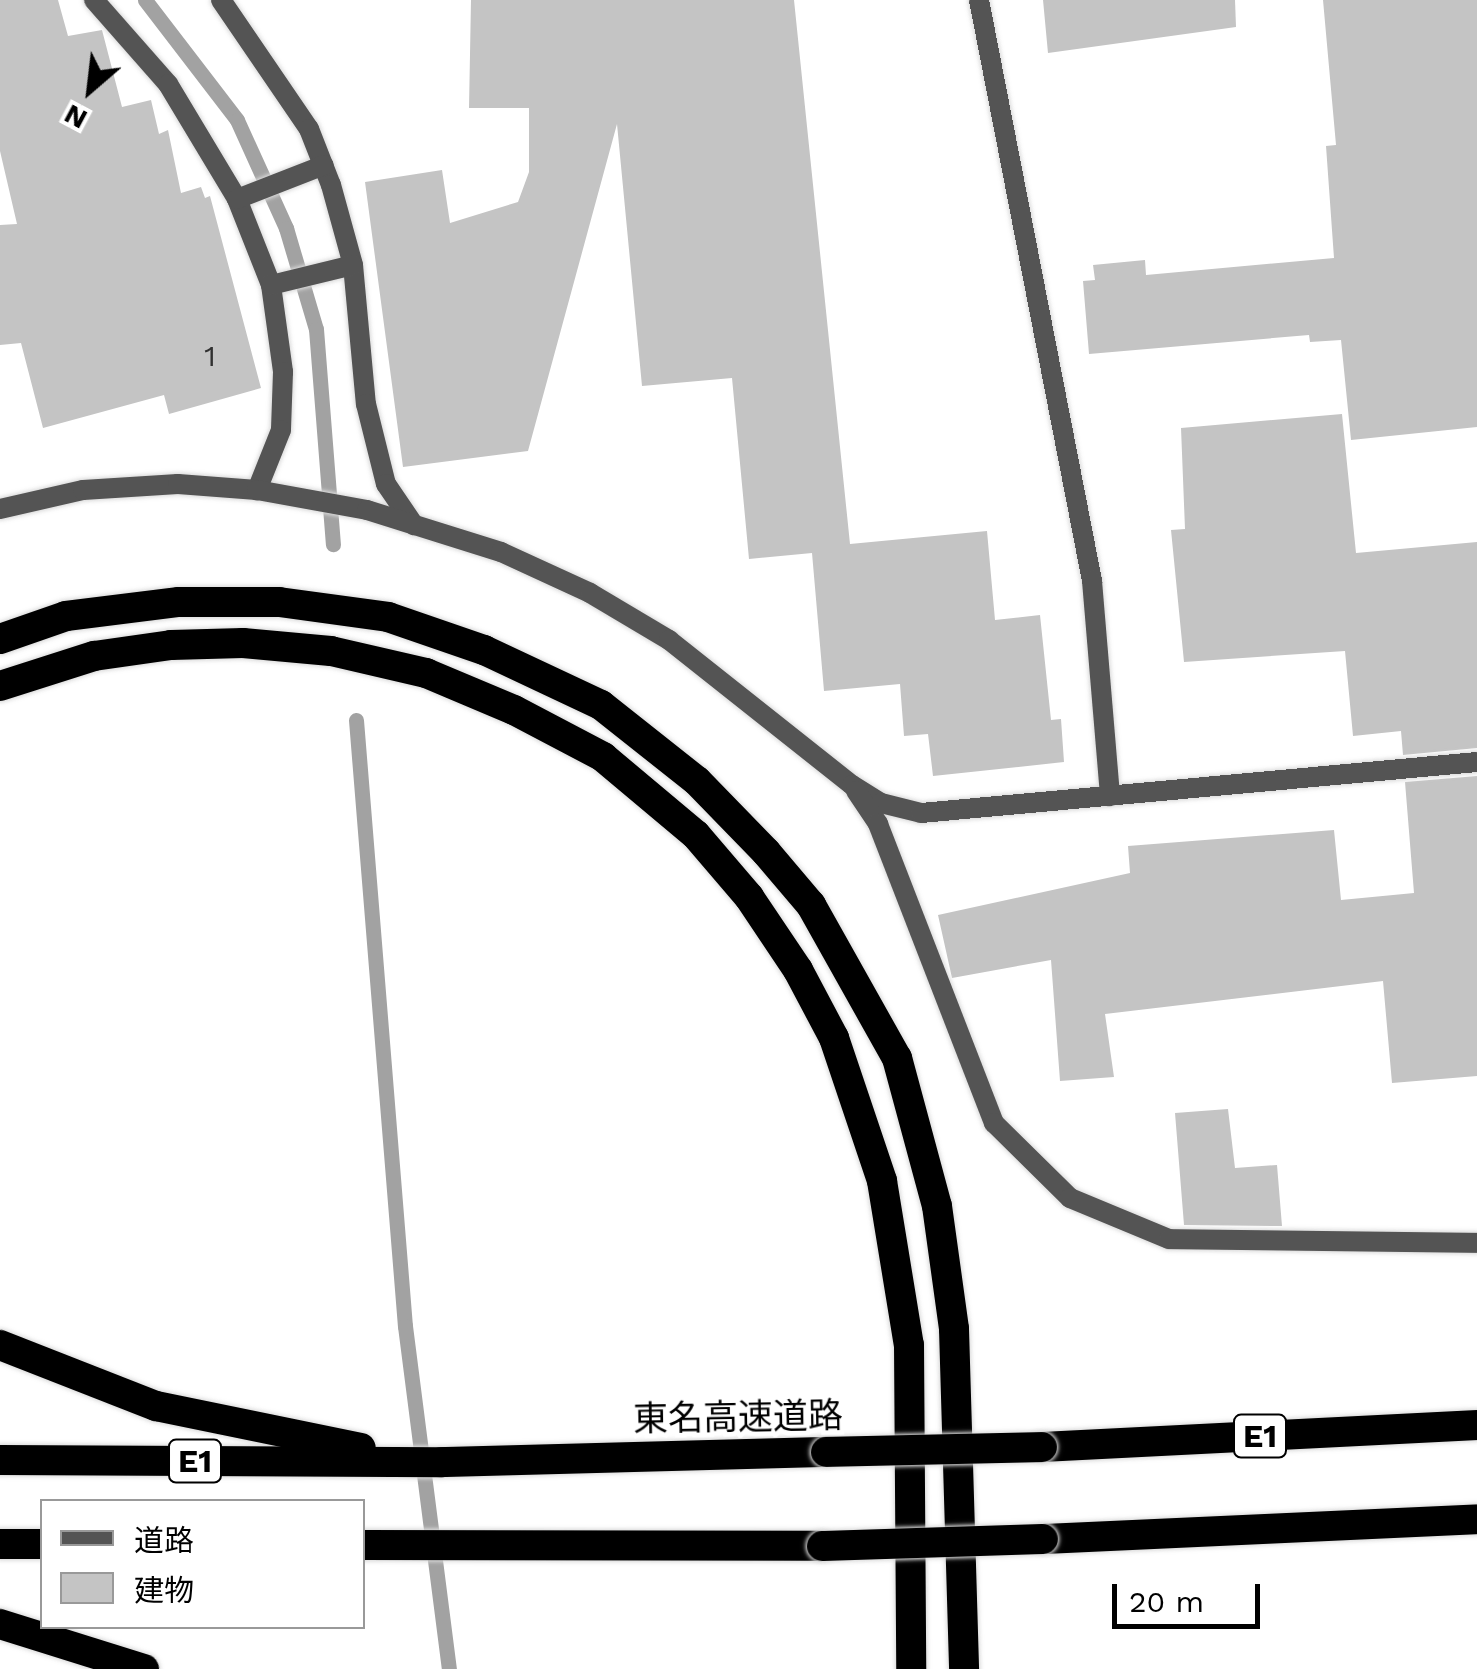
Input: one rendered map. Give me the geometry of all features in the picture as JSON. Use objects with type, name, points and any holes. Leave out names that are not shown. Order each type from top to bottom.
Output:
[{"type":"highway","points":[[0,639],[66,616],[180,602],[279,602],[388,617],[484,650],[601,705],[697,781],[766,852],[811,905],[862,988],[897,1058],[930,1175],[954,1329],[964,1669]]},
{"type":"highway","points":[[0,686],[94,656],[170,645],[243,642],[331,652],[426,673],[514,710],[603,757],[696,835],[750,897],[798,970],[834,1038],[882,1181],[900,1255],[909,1345],[912,1669]]},
{"type":"highway","points":[[0,1345],[156,1406],[390,1458]]},
{"type":"highway","name":"東名高速道路","points":[[390,1458],[440,1462],[1042,1448],[1477,1425]]},
{"type":"highway","name":"E1","points":[[0,1460],[390,1458]]},
{"type":"highway","points":[[365,1545],[822,1546],[1477,1519]]},
{"type":"highway","points":[[0,1544],[40,1544]]},
{"type":"highway","points":[[0,1624],[144,1669]]},
{"type":"street","points":[[94,0],[168,84],[237,200],[271,285],[284,372],[281,430],[266,491]]},
{"type":"street","points":[[221,0],[299,112],[324,165],[353,265],[366,404],[386,484],[414,525]]},
{"type":"street","points":[[979,0],[1092,581],[1110,796]]},
{"type":"street","points":[[237,200],[324,165]]},
{"type":"street","points":[[271,285],[353,265]]},
{"type":"street","points":[[0,510],[83,490],[178,484],[266,491],[366,510],[501,552],[590,593],[669,640],[852,785],[881,803],[921,813],[1477,762]]},
{"type":"street","points":[[852,785],[878,824],[994,1122],[1070,1198],[1169,1238],[1477,1243]]},
{"type":"building","points":[[0,0],[58,0],[68,36],[102,30],[122,107],[151,100],[159,134],[168,130],[181,193],[201,187],[205,198],[210,196],[261,388],[169,414],[164,395],[43,428],[21,343],[0,345],[0,225],[17,224],[0,151]]},
{"type":"building","points":[[471,0],[794,0],[850,544],[987,531],[995,620],[1040,615],[1051,720],[1061,719],[1064,762],[933,776],[928,734],[904,736],[900,684],[824,691],[812,553],[749,559],[732,378],[642,386],[617,124],[528,451],[403,467],[365,182],[442,170],[450,223],[518,202],[529,172],[529,108],[469,108]]},
{"type":"building","points":[[1043,0],[1235,0],[1236,27],[1048,53]]},
{"type":"building","points":[[1323,0],[1477,0],[1477,427],[1351,440],[1341,340],[1310,342],[1309,335],[1089,354],[1083,281],[1095,280],[1093,265],[1145,260],[1146,275],[1334,258],[1326,146],[1336,145]]},
{"type":"building","points":[[1342,414],[1356,553],[1477,542],[1477,748],[1403,755],[1401,731],[1353,736],[1345,651],[1184,662],[1171,530],[1185,529],[1181,428]]},
{"type":"building","points":[[1477,776],[1477,1076],[1392,1083],[1383,981],[1105,1014],[1114,1077],[1060,1081],[1051,960],[952,978],[938,915],[1130,873],[1128,846],[1334,830],[1341,900],[1414,893],[1405,782]]},
{"type":"building","points":[[1228,1109],[1235,1168],[1277,1165],[1282,1226],[1184,1225],[1175,1113]]},
{"type":"waterway","points":[[145,0],[237,120],[286,228],[316,329],[333,544]]},
{"type":"waterway","points":[[356,720],[405,1326],[449,1669]]}]
